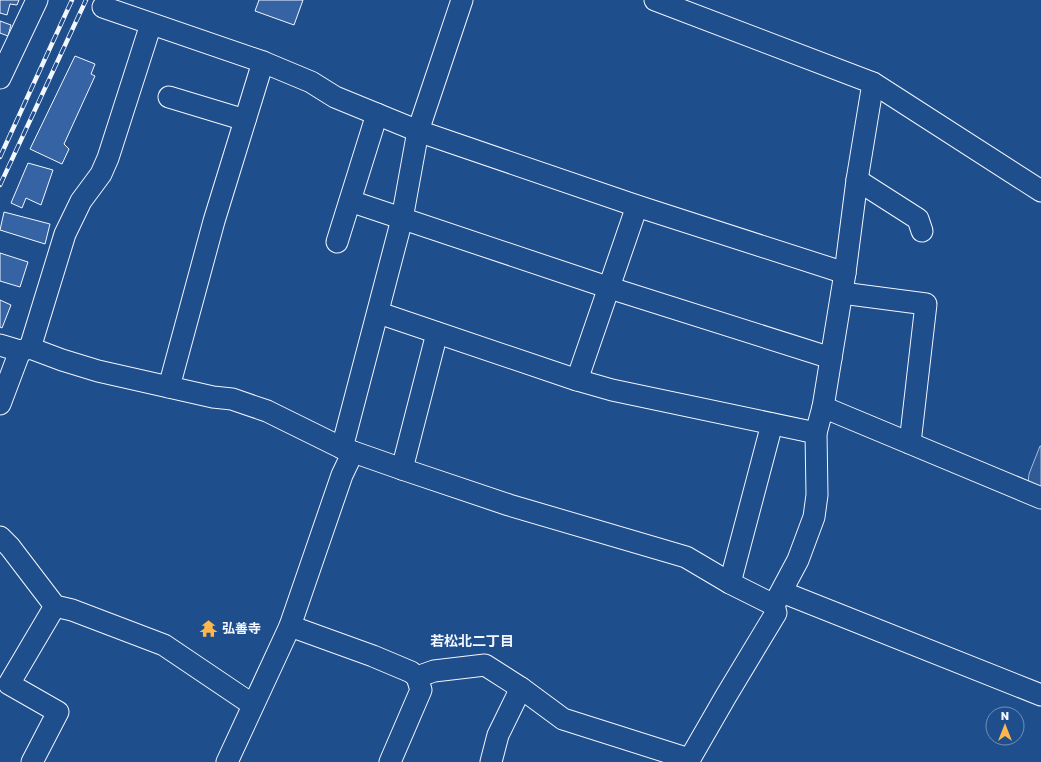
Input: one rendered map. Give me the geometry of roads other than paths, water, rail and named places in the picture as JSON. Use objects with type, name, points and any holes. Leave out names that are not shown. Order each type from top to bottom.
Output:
[{"type":"street","points":[[0,78],[36,0]]},
{"type":"street","points":[[227,762],[290,626],[342,476],[402,219],[418,131],[462,0]]},
{"type":"street","points":[[655,0],[874,83],[1041,191]]},
{"type":"street","points":[[103,7],[263,62],[311,82],[335,97],[418,131],[637,206],[844,283],[926,304],[910,443]]},
{"type":"street","points":[[0,404],[25,349],[65,234],[81,201],[101,174],[105,164],[151,24]]},
{"type":"street","points":[[169,387],[214,221],[263,62]]},
{"type":"street","points":[[417,677],[434,671],[485,665],[521,688],[563,719],[689,761],[776,613],[778,598],[798,560],[814,516],[817,495],[816,433],[823,407],[844,283],[857,180],[874,83]]},
{"type":"street","points":[[169,97],[245,120]]},
{"type":"street","points":[[337,242],[377,114]]},
{"type":"street","points":[[857,180],[918,219],[922,231]]},
{"type":"street","points":[[350,202],[610,288],[831,358]]},
{"type":"street","points":[[577,380],[610,288],[637,206]]},
{"type":"street","points":[[379,313],[577,380],[612,390],[816,433]]},
{"type":"street","points":[[402,469],[437,333]]},
{"type":"street","points":[[0,345],[25,349],[98,371],[214,397],[232,399],[253,406],[267,411],[348,450],[509,505],[686,557],[730,583],[778,598],[1041,695]]},
{"type":"street","points":[[823,407],[1041,498]]},
{"type":"street","points":[[730,583],[772,424]]},
{"type":"street","points":[[0,537],[10,547],[55,606],[72,610],[164,645],[253,705]]},
{"type":"street","points":[[32,762],[58,712],[9,684],[55,606]]},
{"type":"street","points":[[290,626],[374,656],[411,672],[417,677],[421,690],[390,762]]},
{"type":"street","points":[[491,762],[498,735],[521,688]]},
{"type":"railway","points":[[0,157],[72,0]]},
{"type":"railway","points":[[0,185],[86,0]]},
{"type":"place","name":"弘善寺","points":[[209,628]]},
{"type":"district","name":"若松北二丁目","points":[[472,641]]}]
